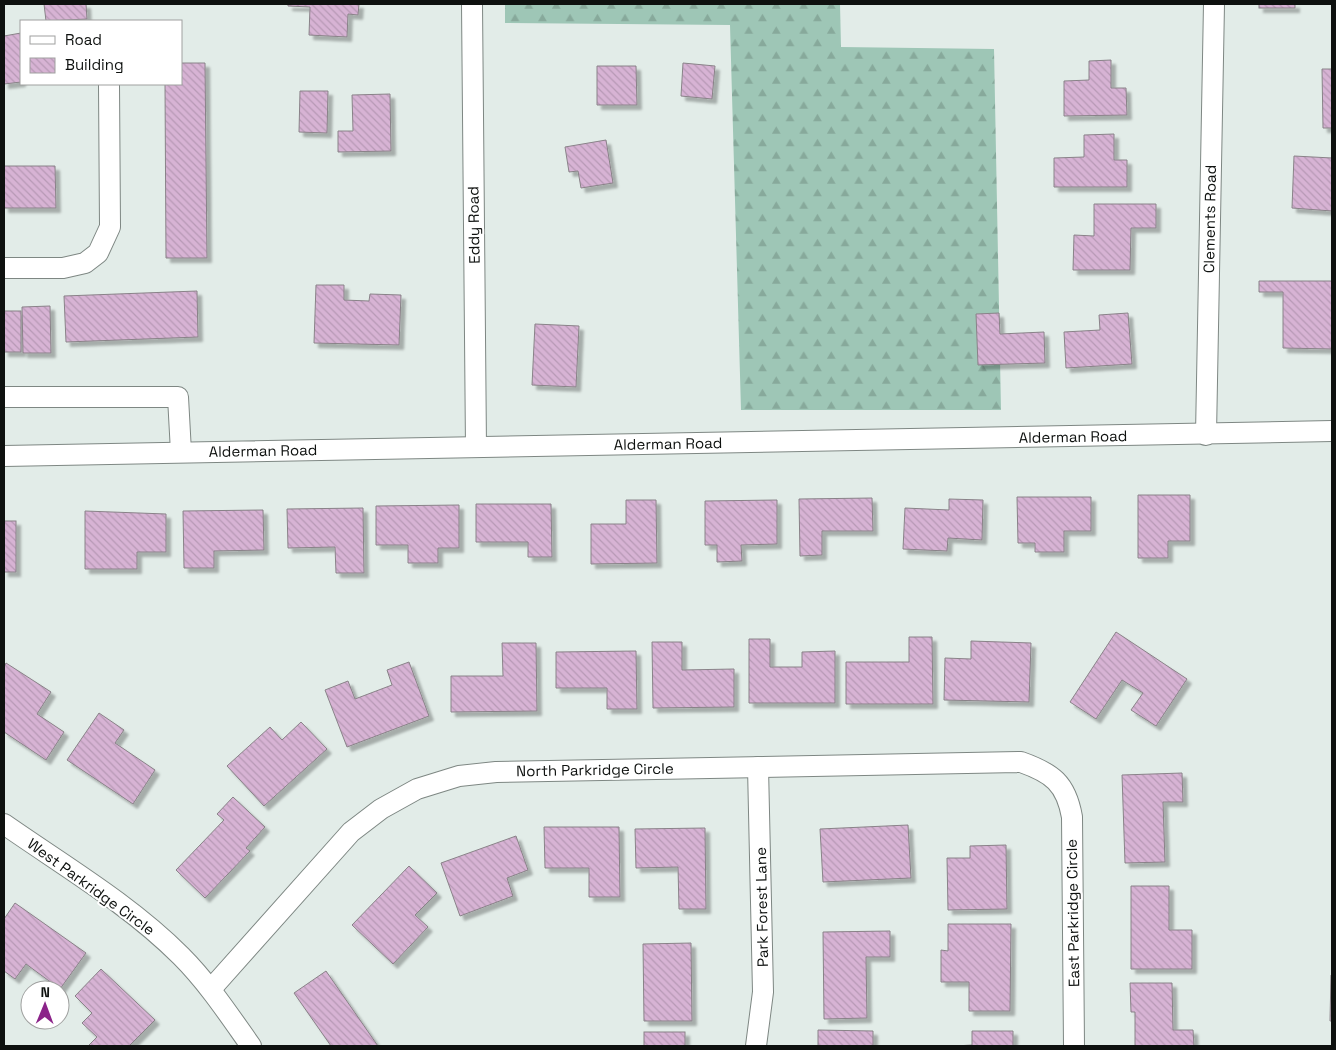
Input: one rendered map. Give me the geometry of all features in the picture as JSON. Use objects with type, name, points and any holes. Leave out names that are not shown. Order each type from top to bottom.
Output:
[{"type":"street","name":"Eddy Road","points":[[472,4],[476,447]]},
{"type":"street","name":"Clements Road","points":[[1206,435],[1214,4]]},
{"type":"street","points":[[4,268],[63,268],[84,263],[98,253],[110,227],[109,85]]},
{"type":"street","points":[[4,397],[178,398],[181,452]]},
{"type":"street","name":"Alderman Road","points":[[4,456],[1206,435],[1332,431]]},
{"type":"street","name":"North Parkridge Circle","points":[[211,989],[351,832],[382,809],[417,789],[459,776],[496,772],[1021,762],[1046,771],[1057,783]]},
{"type":"street","name":"Park Forest Lane","points":[[756,1046],[764,992],[758,767]]},
{"type":"street","name":"East Parkridge Circle","points":[[1057,783],[1069,799],[1072,817],[1074,1046]]},
{"type":"street","name":"West Parkridge Circle","points":[[4,824],[140,919],[182,956],[211,989],[251,1046]]},
{"type":"green space","points":[[505,4],[840,4],[841,47],[994,49],[1001,410],[741,410],[730,25],[505,23]]},
{"type":"building","points":[[44,4],[86,4],[87,19],[46,20]]},
{"type":"building","points":[[288,4],[359,4],[358,15],[348,14],[347,37],[309,35],[310,7],[288,6]]},
{"type":"building","points":[[1259,4],[1295,4],[1295,8],[1259,8]]},
{"type":"building","points":[[20,33],[20,82],[4,84],[4,36]]},
{"type":"building","points":[[1111,60],[1111,88],[1126,88],[1127,115],[1064,116],[1064,81],[1089,80],[1089,61]]},
{"type":"building","points":[[182,63],[205,63],[207,258],[166,258],[165,85],[182,85]]},
{"type":"building","points":[[683,63],[715,66],[712,99],[681,96]]},
{"type":"building","points":[[597,66],[636,66],[637,105],[597,105]]},
{"type":"building","points":[[1322,69],[1332,69],[1332,128],[1323,128]]},
{"type":"building","points":[[300,91],[328,91],[327,133],[299,132]]},
{"type":"building","points":[[390,94],[391,151],[338,152],[338,131],[353,131],[352,95]]},
{"type":"building","points":[[1114,134],[1114,160],[1127,160],[1127,187],[1054,187],[1054,158],[1084,157],[1084,135]]},
{"type":"building","points":[[606,140],[613,183],[581,188],[578,171],[569,172],[565,147]]},
{"type":"building","points":[[1294,156],[1332,158],[1332,211],[1292,208]]},
{"type":"building","points":[[4,166],[55,166],[56,208],[4,208]]},
{"type":"building","points":[[1094,204],[1156,204],[1156,228],[1131,228],[1130,270],[1073,270],[1074,235],[1094,236]]},
{"type":"building","points":[[1259,281],[1332,281],[1332,349],[1283,348],[1283,292],[1259,292]]},
{"type":"building","points":[[316,285],[344,285],[344,300],[369,301],[370,294],[401,295],[399,345],[314,343]]},
{"type":"building","points":[[197,291],[198,337],[66,342],[64,296]]},
{"type":"building","points":[[50,306],[51,353],[23,353],[22,307]]},
{"type":"building","points":[[4,311],[21,311],[21,352],[4,352]]},
{"type":"building","points":[[999,313],[1000,334],[1044,332],[1045,363],[978,365],[976,314]]},
{"type":"building","points":[[1128,313],[1132,364],[1066,368],[1064,332],[1100,330],[1099,315]]},
{"type":"building","points":[[535,324],[579,326],[576,387],[532,385]]},
{"type":"building","points":[[1138,495],[1190,495],[1190,541],[1168,541],[1168,558],[1138,558]]},
{"type":"building","points":[[1017,497],[1091,497],[1091,531],[1064,531],[1064,552],[1035,552],[1035,543],[1018,543]]},
{"type":"building","points":[[872,498],[873,531],[822,531],[822,555],[800,556],[799,499]]},
{"type":"building","points":[[949,499],[983,500],[982,540],[948,538],[947,551],[903,549],[905,508],[949,510]]},
{"type":"building","points":[[626,500],[656,500],[657,563],[591,564],[591,524],[626,524]]},
{"type":"building","points":[[777,500],[777,544],[741,545],[742,561],[717,562],[717,545],[705,545],[705,501]]},
{"type":"building","points":[[476,504],[551,504],[552,557],[528,557],[528,542],[476,542]]},
{"type":"building","points":[[459,505],[459,548],[438,548],[438,563],[408,563],[408,545],[376,545],[376,506]]},
{"type":"building","points":[[363,508],[364,573],[336,573],[335,547],[288,548],[287,509]]},
{"type":"building","points":[[263,510],[264,550],[214,551],[214,568],[184,568],[183,511]]},
{"type":"building","points":[[85,511],[166,514],[166,552],[137,552],[137,569],[85,569]]},
{"type":"building","points":[[4,521],[16,521],[16,572],[4,572]]},
{"type":"building","points":[[1116,632],[1187,679],[1156,726],[1131,710],[1143,693],[1122,680],[1096,719],[1070,702]]},
{"type":"building","points":[[909,637],[932,637],[933,704],[846,704],[846,662],[909,662]]},
{"type":"building","points":[[749,639],[770,639],[770,667],[802,667],[802,652],[835,651],[835,703],[749,703]]},
{"type":"building","points":[[971,641],[1031,643],[1029,702],[944,700],[945,658],[971,659]]},
{"type":"building","points":[[652,642],[682,642],[682,670],[734,669],[734,707],[653,708]]},
{"type":"building","points":[[502,643],[536,643],[537,711],[451,712],[451,676],[503,676]]},
{"type":"building","points":[[636,651],[637,709],[607,709],[607,688],[556,688],[556,652]]},
{"type":"building","points":[[409,662],[429,716],[347,747],[325,690],[348,681],[355,699],[392,685],[387,670]]},
{"type":"building","points":[[6,663],[51,692],[37,714],[64,732],[46,760],[4,732],[4,667]]},
{"type":"building","points":[[99,713],[124,730],[115,743],[155,770],[133,804],[67,760]]},
{"type":"building","points":[[301,722],[327,749],[264,806],[227,766],[270,727],[282,740]]},
{"type":"building","points":[[1182,773],[1183,802],[1163,802],[1165,862],[1125,863],[1122,775]]},
{"type":"building","points":[[233,797],[265,827],[246,848],[250,851],[205,898],[176,870],[224,820],[217,814]]},
{"type":"building","points":[[908,825],[911,878],[823,882],[820,829]]},
{"type":"building","points":[[544,827],[619,827],[620,897],[589,897],[589,868],[545,868]]},
{"type":"building","points":[[705,828],[706,909],[679,909],[678,867],[636,868],[635,829]]},
{"type":"building","points":[[516,836],[528,870],[507,878],[513,896],[460,916],[441,863]]},
{"type":"building","points":[[1006,845],[1007,909],[948,910],[947,858],[970,858],[970,846]]},
{"type":"building","points":[[409,866],[437,893],[415,915],[428,927],[393,964],[352,925]]},
{"type":"building","points":[[1131,886],[1169,886],[1169,930],[1192,930],[1192,969],[1131,969]]},
{"type":"building","points":[[15,903],[86,953],[66,980],[48,980],[26,964],[15,979],[4,971],[4,919]]},
{"type":"building","points":[[948,924],[1011,924],[1010,1011],[969,1011],[969,982],[941,982],[941,950],[948,951]]},
{"type":"building","points":[[890,931],[890,957],[866,957],[867,1018],[824,1019],[823,932]]},
{"type":"building","points":[[691,943],[692,1021],[644,1021],[643,944]]},
{"type":"building","points":[[101,969],[155,1020],[129,1046],[88,1046],[97,1037],[82,1023],[92,1013],[75,996]]},
{"type":"building","points":[[326,971],[378,1046],[331,1046],[294,993]]},
{"type":"building","points":[[1331,975],[1332,1021],[1330,1021]]},
{"type":"building","points":[[1130,983],[1172,983],[1173,1030],[1193,1030],[1194,1046],[1135,1046],[1135,1012],[1131,1012]]},
{"type":"building","points":[[818,1030],[873,1031],[873,1046],[818,1046]]},
{"type":"building","points":[[972,1031],[1013,1031],[1013,1046],[955,1046],[972,1045]]},
{"type":"building","points":[[644,1032],[685,1032],[685,1046],[644,1046]]}]
